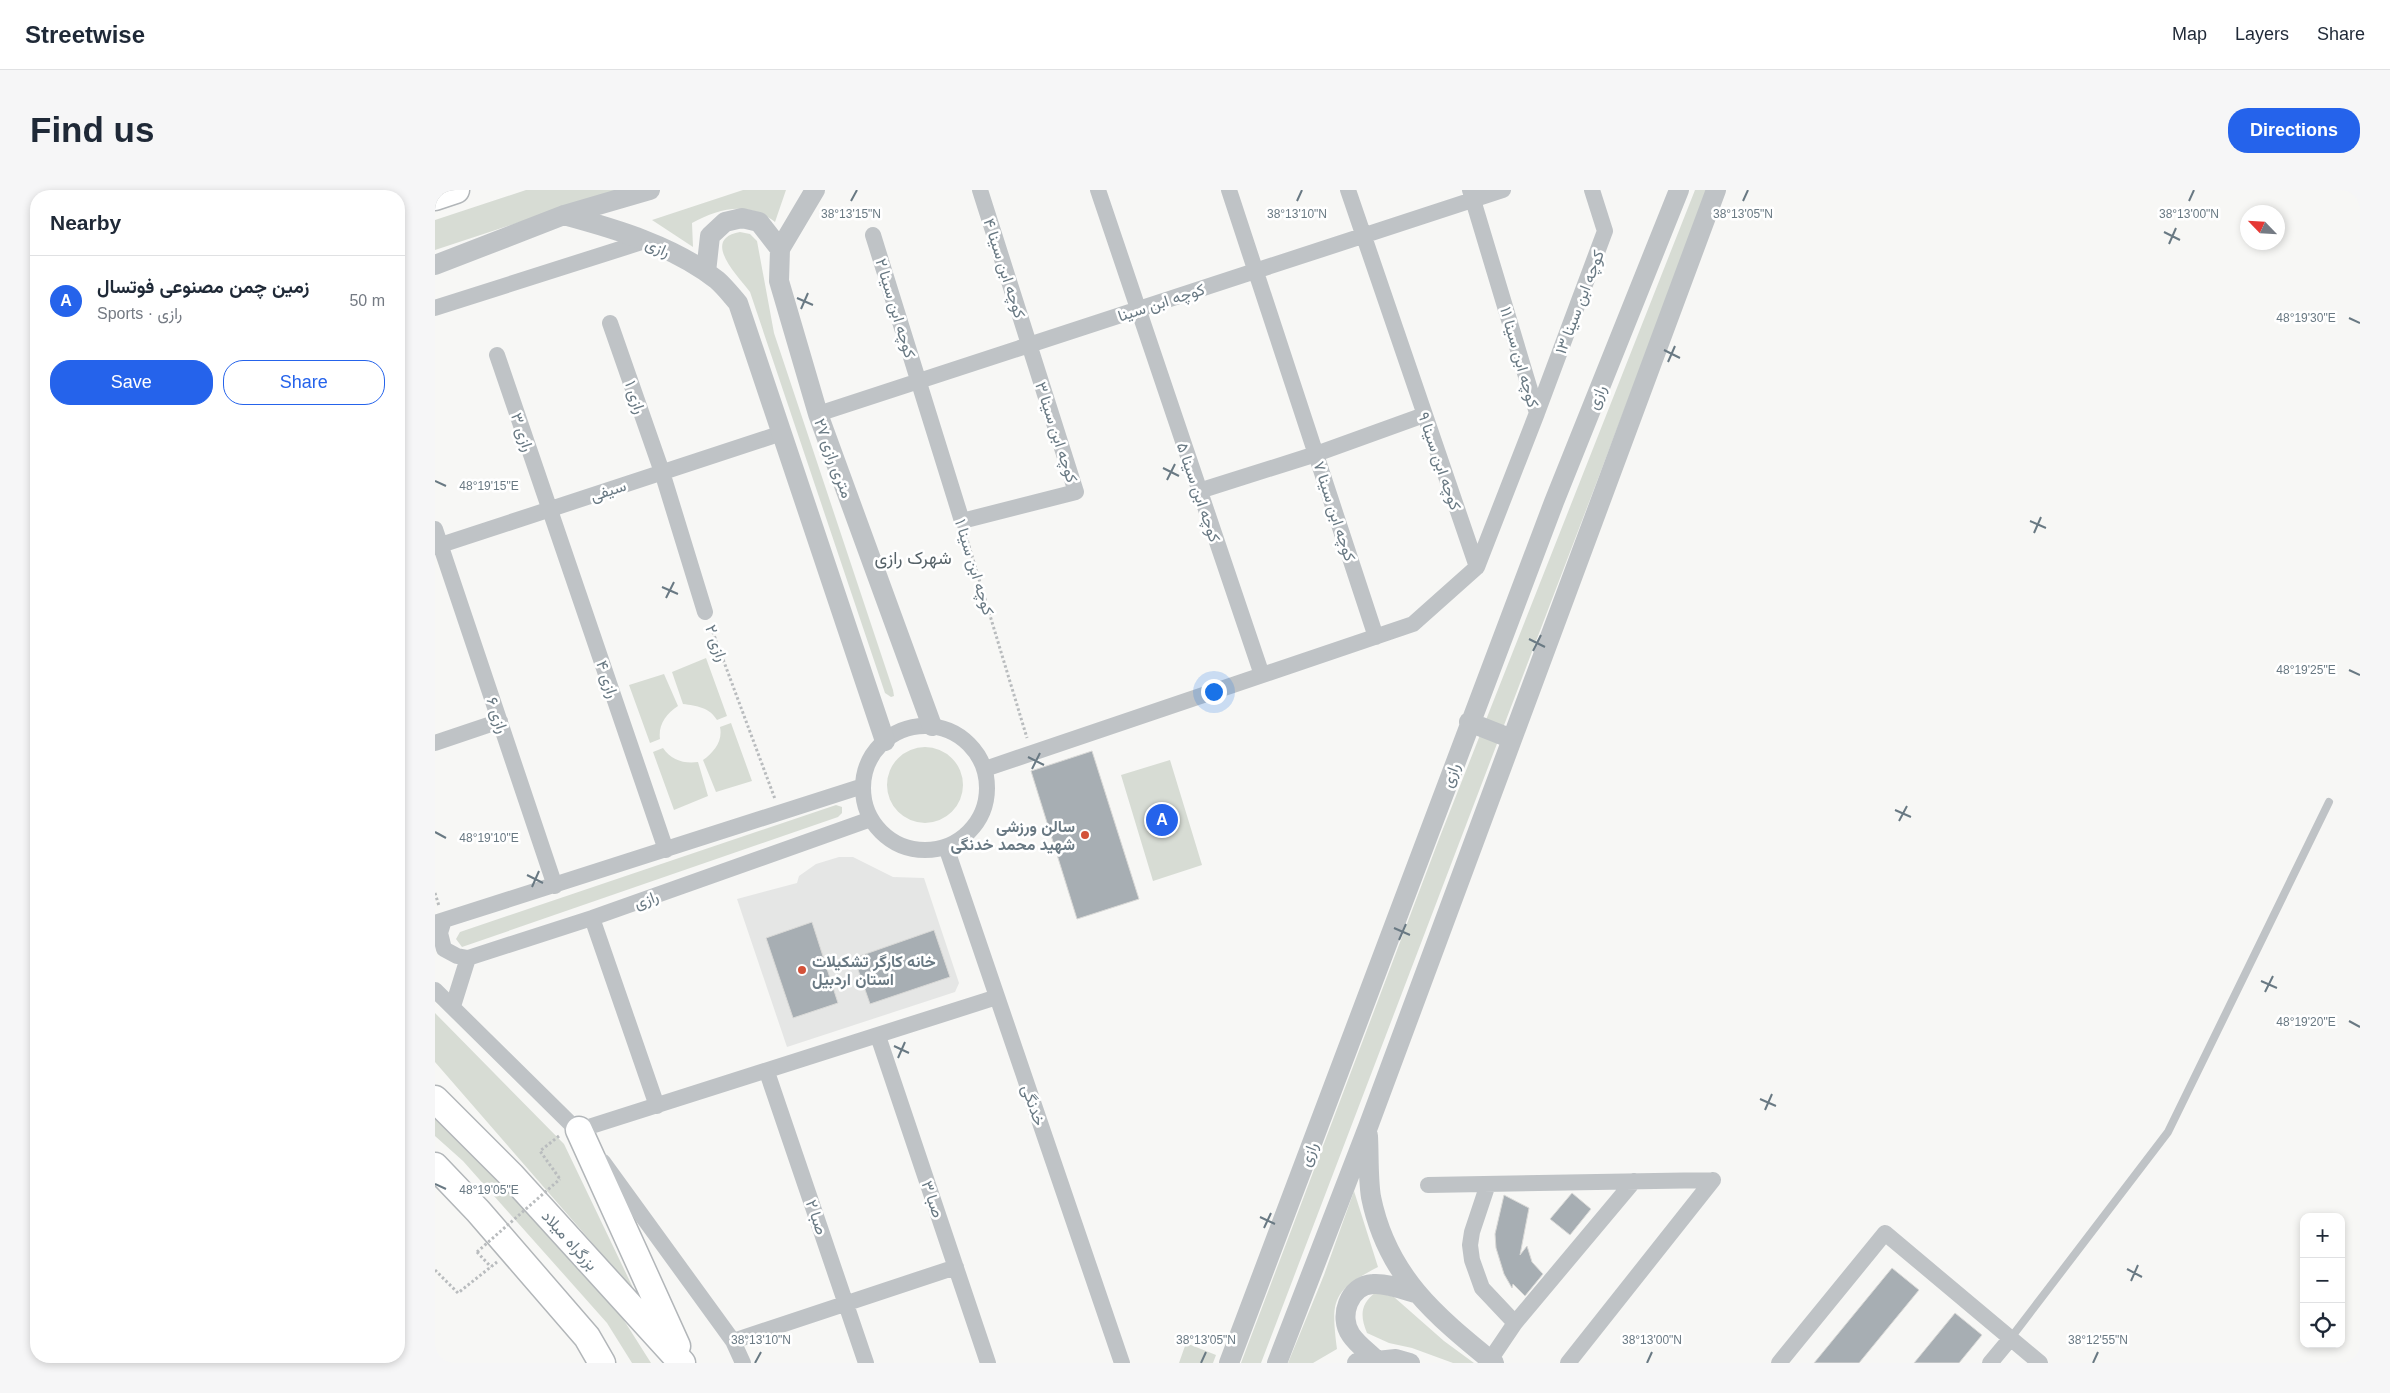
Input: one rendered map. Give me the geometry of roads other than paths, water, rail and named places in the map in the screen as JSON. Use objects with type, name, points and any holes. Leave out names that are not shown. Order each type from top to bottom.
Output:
[{"type":"highway","points":[[435,197],[457,190]]},
{"type":"highway","name":"بزرگراه میلاد","points":[[435,1098],[512,1176],[684,1363]]},
{"type":"highway","points":[[579,1130],[684,1363]]},
{"type":"highway","points":[[435,1166],[512,1250],[587,1337],[602,1363]]},
{"type":"street","points":[[435,265],[564,214],[650,190]]},
{"type":"street","name":"۲۷ متری رازی","points":[[815,190],[780,249],[779,281],[818,414],[931,726]]},
{"type":"street","name":"کوچه ابن سینا ۴","points":[[980,190],[1029,345]]},
{"type":"street","name":"کوچه ابن سینا ۵","points":[[1098,190],[1262,675]]},
{"type":"street","name":"کوچه ابن سینا ۷","points":[[1229,190],[1376,637]]},
{"type":"street","name":"کوچه ابن سینا ۹","points":[[1348,190],[1477,567]]},
{"type":"street","name":"کوچه ابن سینا","points":[[818,414],[1364,236],[1472,195],[1503,190]]},
{"type":"street","name":"کوچه ابن سینا ۱۳","points":[[1537,413],[1605,231],[1592,190]]},
{"type":"street","name":"رازی","points":[[1229,1363],[1469,722],[1554,502],[1679,190]]},
{"type":"street","points":[[1277,1363],[1368,1127],[1716,190]]},
{"type":"street","name":"کوچه ابن سینا ۱۱","points":[[1472,195],[1537,413],[1477,567]]},
{"type":"street","name":"رازی","points":[[564,214],[645,241],[685,260],[718,281],[739,303],[782,433]]},
{"type":"street","points":[[706,272],[710,236],[725,222],[742,218],[759,222],[780,249]]},
{"type":"street","name":"کوچه ابن سینا ۲","points":[[873,235],[918,381]]},
{"type":"street","points":[[435,308],[645,241]]},
{"type":"street","name":"رازی ۱","points":[[610,323],[662,472]]},
{"type":"street","name":"کوچه ابن سینا ۳","points":[[961,521],[1076,492],[1029,345]]},
{"type":"street","name":"رازی ۳","points":[[497,354],[549,509]]},
{"type":"street","name":"کوچه ابن سینا ۱","points":[[918,381],[961,521]]},
{"type":"street","points":[[1199,491],[1316,454],[1424,415]]},
{"type":"street","points":[[782,433],[885,741]]},
{"type":"street","name":"سیفی","points":[[438,546],[782,433]]},
{"type":"street","name":"رازی ۲","points":[[662,472],[705,612]]},
{"type":"street","name":"رازی ۴","points":[[549,509],[666,850]]},
{"type":"street","name":"رازی ۶","points":[[435,529],[438,546],[500,721],[555,886]]},
{"type":"street","points":[[985,769],[1413,624],[1477,567]]},
{"type":"street","points":[[435,743],[500,721]]},
{"type":"street","points":[[1469,722],[1512,739]]},
{"type":"street","points":[[931,726],[949,730],[965,740],[977,752],[985,769],[988,788],[985,807],[981,815],[976,824],[963,838],[946,847],[925,851],[903,847],[885,836],[871,819],[865,803],[863,786],[866,769],[874,754],[885,741],[907,729],[931,726]]},
{"type":"street","points":[[453,1006],[468,958],[457,956],[444,949],[440,933],[440,922],[863,786]]},
{"type":"street","name":"رازی","points":[[468,958],[592,918],[871,819]]},
{"type":"street","name":"خدنگی","points":[[946,847],[1122,1363]]},
{"type":"street","points":[[592,918],[657,1106]]},
{"type":"street","points":[[435,990],[579,1130],[733,1341],[743,1363]]},
{"type":"street","points":[[579,1130],[767,1072],[997,997]]},
{"type":"street","name":"صبا ۳","points":[[878,1036],[988,1363]]},
{"type":"street","name":"صبا ۲","points":[[767,1072],[866,1363]]},
{"type":"street","points":[[1368,1127],[1371,1196],[1381,1233],[1398,1268],[1415,1292],[1492,1362],[1515,1323],[1634,1181]]},
{"type":"street","points":[[1428,1185],[1713,1180],[1568,1363]]},
{"type":"street","points":[[1488,1184],[1472,1232],[1470,1245],[1472,1260],[1482,1288],[1515,1323]]},
{"type":"street","points":[[1779,1363],[1885,1233],[2040,1363]]},
{"type":"street","points":[[733,1341],[847,1305],[956,1267]]},
{"type":"street","points":[[1410,1363],[1396,1359],[1367,1361],[1350,1334],[1345,1312],[1349,1298],[1360,1288],[1372,1283],[1415,1292]]},
{"type":"street","points":[[1990,1363],[2010,1339]]},
{"type":"lane","points":[[2010,1339],[2169,1132],[2329,802]]},
{"type":"place","name":"زمین چمن مصنوعی فوتسال","points":[[1162,820]]},
{"type":"place","name":"سالن ورزشی شهید محمد خدنگی","points":[[1085,835]]},
{"type":"place","name":"خانه کارگر تشکیلات استان اردبیل","points":[[802,970]]},
{"type":"district","name":"شهرک رازی","points":[[913,558]]}]
